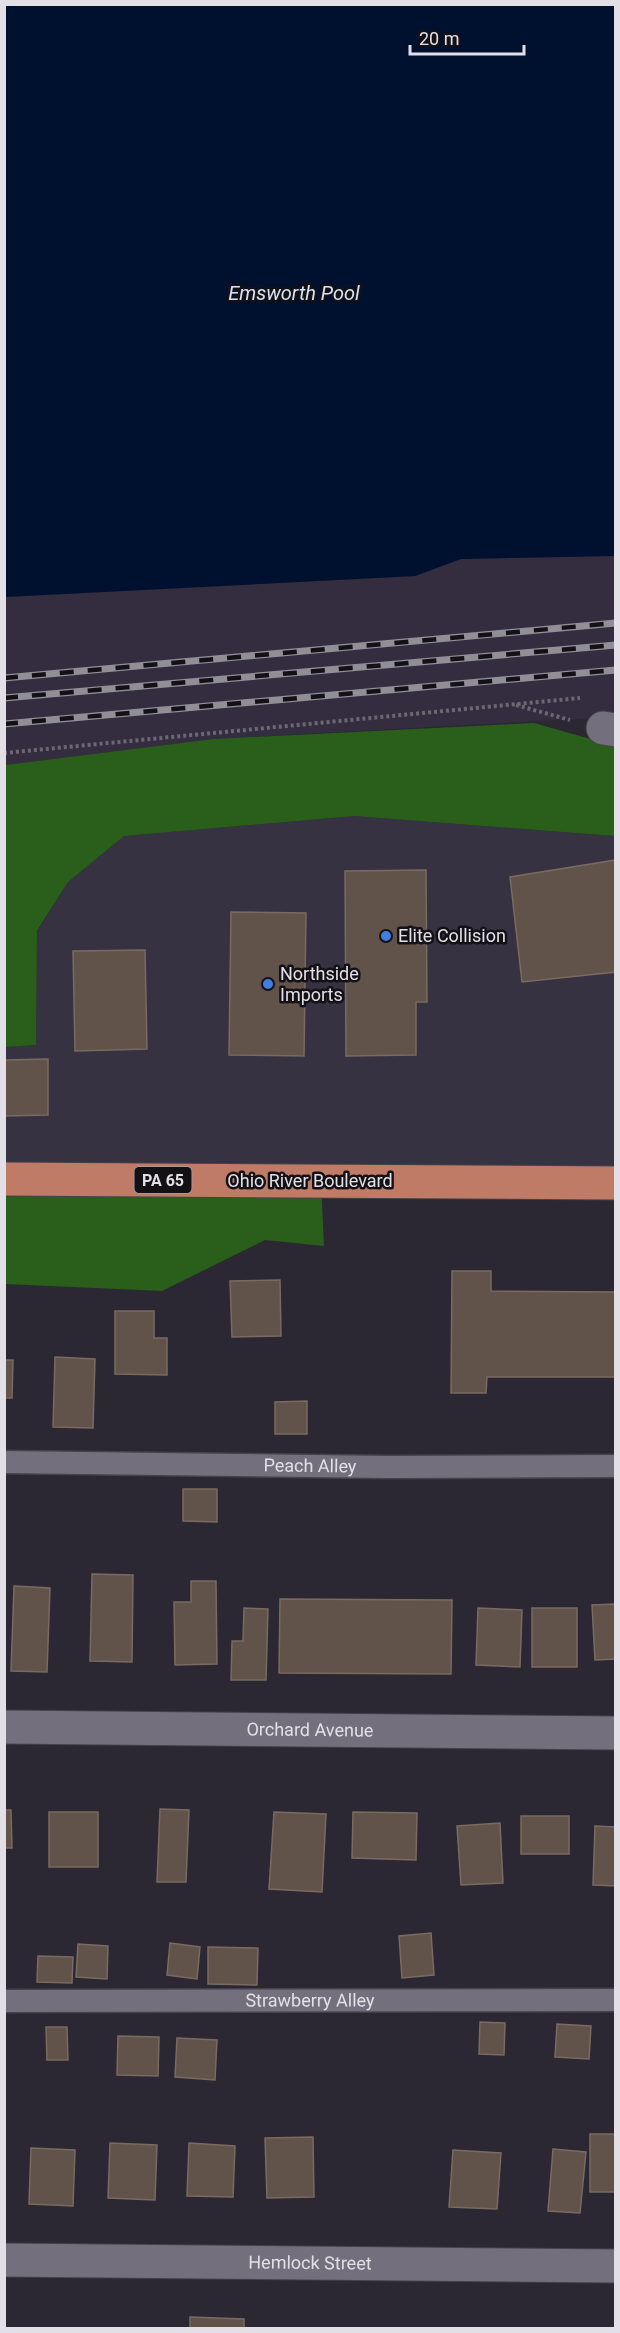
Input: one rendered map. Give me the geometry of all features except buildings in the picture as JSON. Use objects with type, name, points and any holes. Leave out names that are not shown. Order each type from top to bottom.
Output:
[{"type":"highway","name":"Ohio River Boulevard","points":[[4,1179],[615,1183]]},
{"type":"street","name":"Orchard Avenue","points":[[4,1727],[615,1733]]},
{"type":"street","name":"Hemlock Street","points":[[4,2260],[615,2266]]},
{"type":"lane","name":"Peach Alley","points":[[4,1462],[389,1467],[615,1466]]},
{"type":"lane","name":"Strawberry Alley","points":[[4,2001],[615,2000]]},
{"type":"path","points":[[4,753],[581,698]]},
{"type":"path","points":[[512,704],[609,729]]},
{"type":"shaded area","points":[[615,556],[615,717],[213,739],[5,765],[5,597],[415,576],[461,559]]},
{"type":"shaded area","points":[[354,816],[615,836],[615,1183],[5,1179],[5,1047],[36,1045],[37,932],[68,882],[124,836]]},
{"type":"green space","points":[[534,723],[615,746],[615,836],[354,816],[124,836],[68,882],[37,931],[36,1045],[5,1047],[5,765],[213,739]]},
{"type":"green space","points":[[5,1179],[321,1181],[324,1246],[265,1240],[162,1291],[5,1284]]},
{"type":"water","name":"Emsworth Pool","points":[[5,4],[615,5],[615,556],[461,559],[415,576],[5,597]]},
{"type":"railway","points":[[4,678],[616,623]]},
{"type":"railway","points":[[4,698],[616,645]]},
{"type":"railway","points":[[4,724],[616,670]]},
{"type":"place","name":"Elite Collision","points":[[386,936]]},
{"type":"place","name":"Northside Imports","points":[[268,984]]}]
